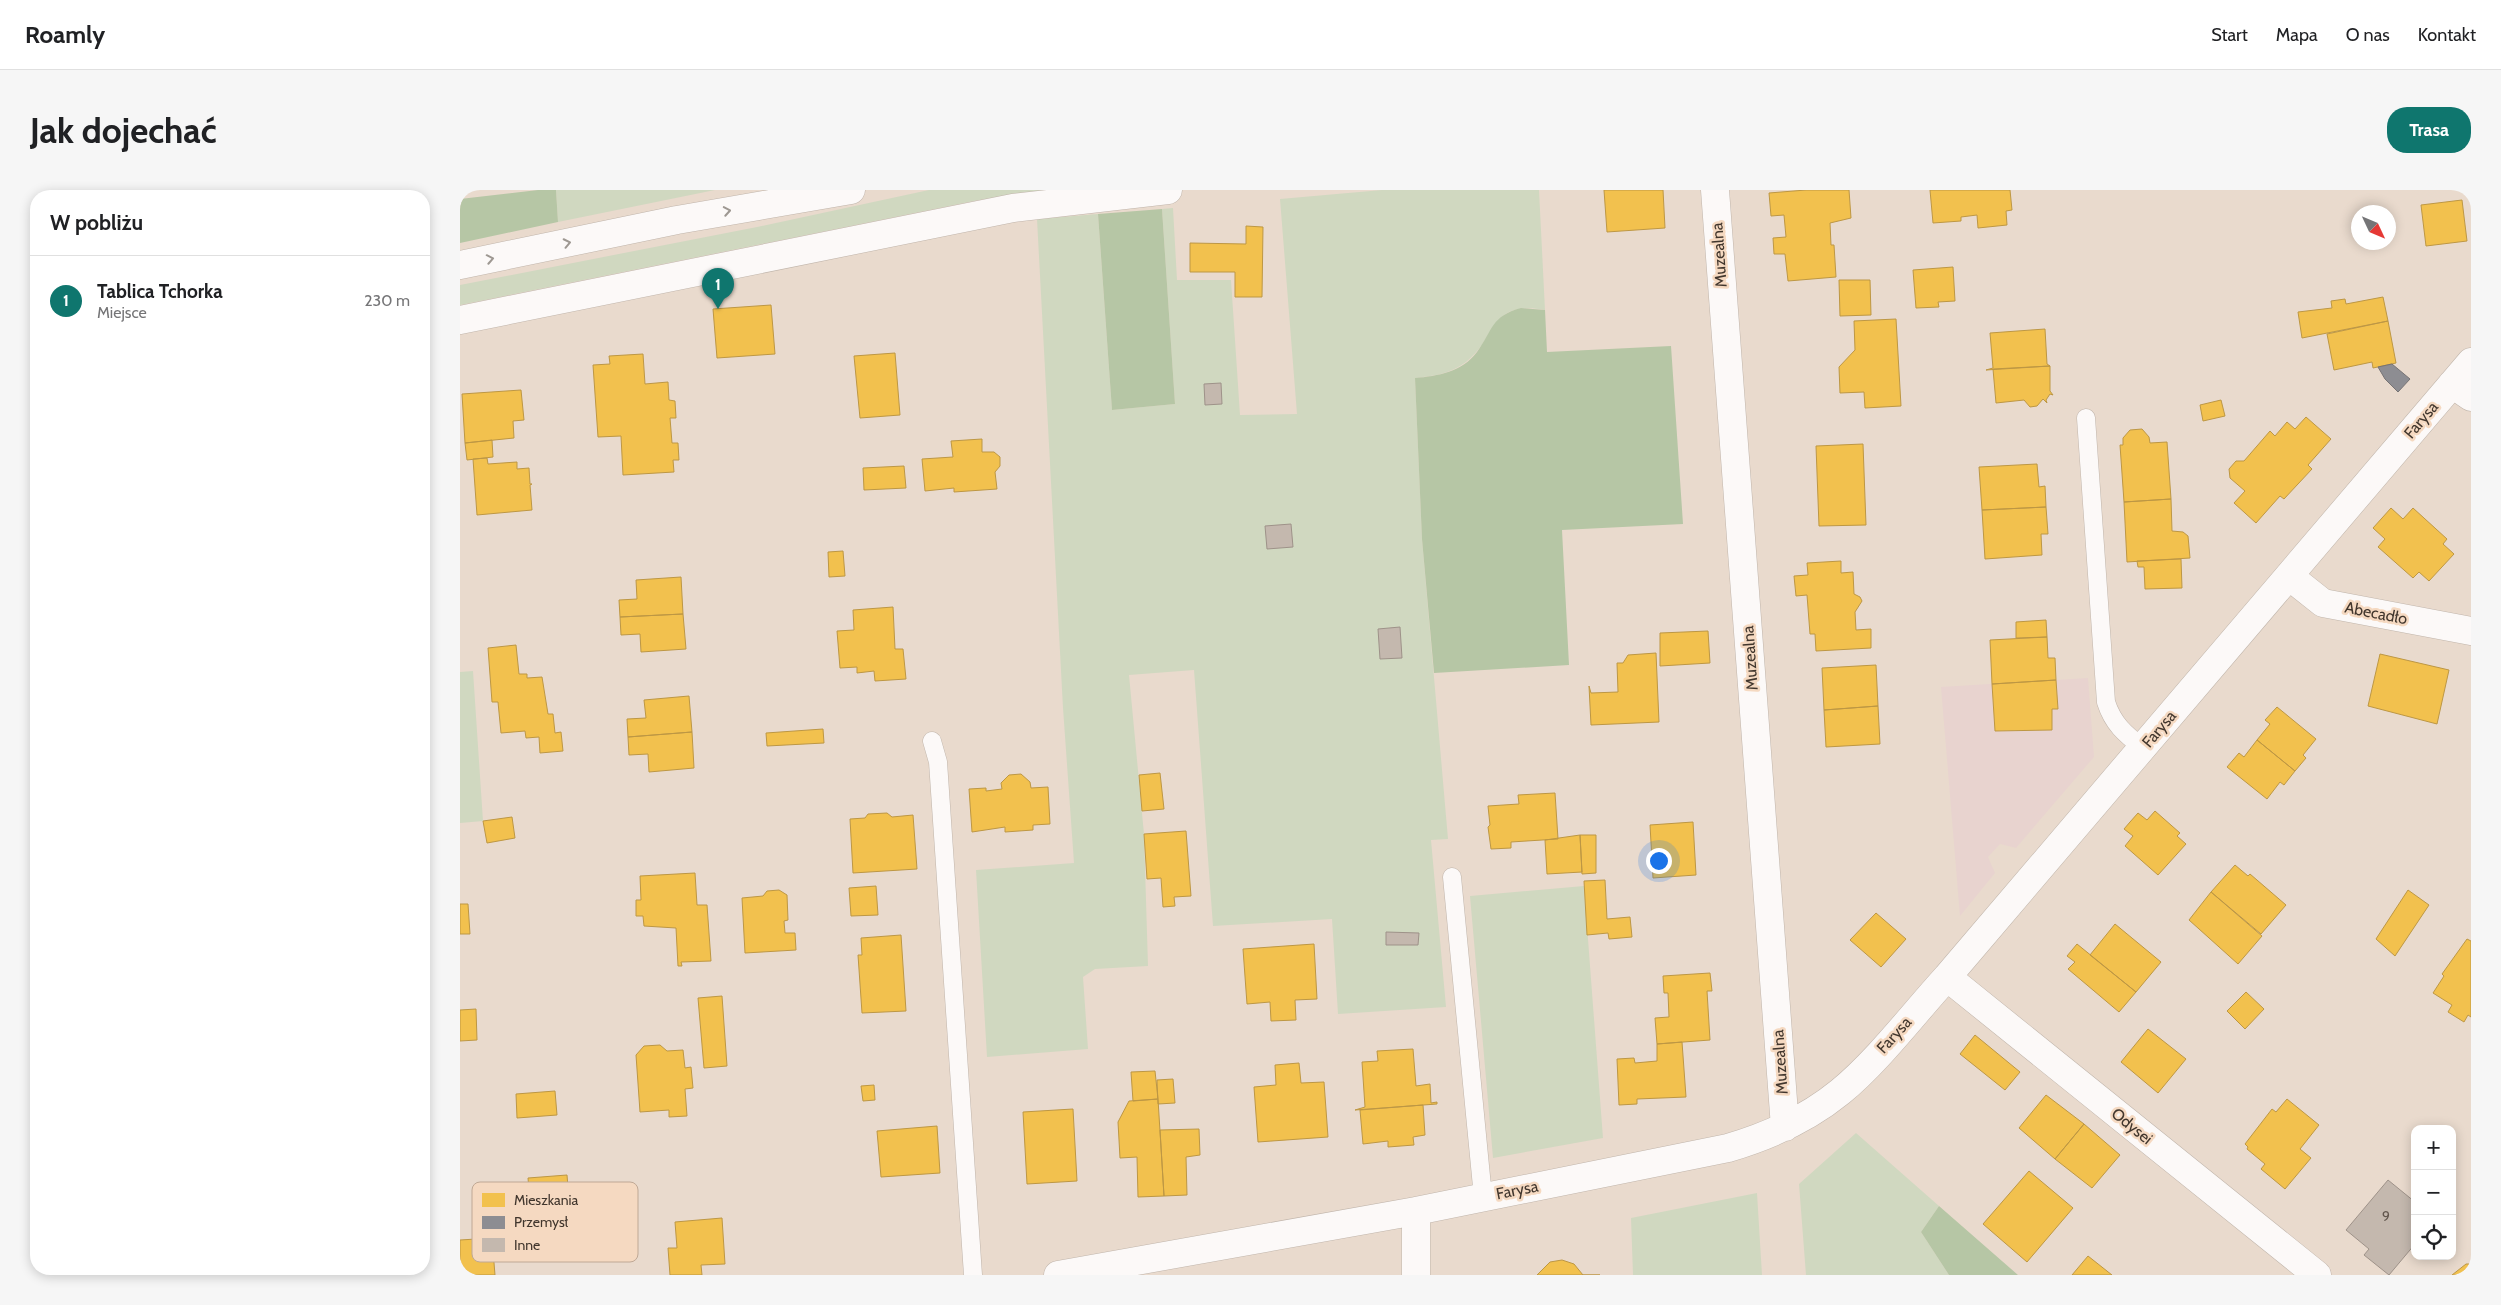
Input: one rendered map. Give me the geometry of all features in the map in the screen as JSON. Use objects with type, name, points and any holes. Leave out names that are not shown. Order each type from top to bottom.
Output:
[{"type":"main road","points":[[460,264],[677,220],[851,190]]},
{"type":"main road","points":[[460,320],[1012,208],[1168,190]]},
{"type":"main road","name":"Muzealna","points":[[1714,190],[1786,1127]]},
{"type":"main road","name":"Farysa","points":[[1058,1275],[1416,1211],[1728,1148],[1759,1139],[1786,1127],[1814,1111],[1846,1086],[1947,977],[2289,576],[2462,390],[2471,362]]},
{"type":"main road","name":"Abecadło","points":[[2289,576],[2323,603],[2471,631]]},
{"type":"main road","name":"Odysei","points":[[1947,977],[2317,1275]]},
{"type":"main road","points":[[1416,1211],[1416,1275]]},
{"type":"lane","points":[[2086,418],[2106,702],[2110,715],[2118,728],[2143,748]]},
{"type":"lane","points":[[932,741],[938,762],[973,1275]]},
{"type":"lane","points":[[1452,877],[1483,1197]]},
{"type":"shaded area","points":[[2088,678],[2094,757],[2016,848],[2000,844],[1988,857],[1995,873],[1960,916],[1941,687]]},
{"type":"green space","points":[[538,190],[556,190],[558,222],[460,243],[460,199]]},
{"type":"green space","points":[[556,190],[715,190],[558,222]]},
{"type":"green space","points":[[929,190],[1052,190],[979,200],[460,305],[460,285],[757,227]]},
{"type":"green space","points":[[1382,190],[1539,190],[1545,310],[1527,308],[1514,310],[1504,315],[1466,362],[1448,372],[1415,378],[1422,539],[1448,839],[1431,840],[1446,1007],[1338,1014],[1332,919],[1213,926],[1194,670],[1129,675],[1144,834],[1148,966],[1095,969],[1083,977],[1088,1049],[987,1057],[976,870],[1074,863],[1063,708],[1037,219],[1098,214],[1112,410],[1175,404],[1162,209],[1173,208],[1177,280],[1231,280],[1240,415],[1297,414],[1280,199]]},
{"type":"green space","points":[[1162,209],[1175,404],[1112,410],[1098,214]]},
{"type":"green space","points":[[1521,308],[1545,310],[1547,352],[1671,346],[1683,524],[1562,530],[1569,665],[1434,673],[1422,539],[1415,378],[1449,372],[1464,364],[1477,352],[1498,320],[1511,311]]},
{"type":"green space","points":[[473,671],[483,821],[460,823],[460,672]]},
{"type":"green space","points":[[1584,886],[1603,1138],[1493,1158],[1470,896]]},
{"type":"green space","points":[[1856,1133],[1939,1206],[1921,1232],[1949,1275],[1806,1275],[1799,1184]]},
{"type":"green space","points":[[1757,1193],[1762,1275],[1633,1275],[1631,1218]]},
{"type":"green space","points":[[1939,1206],[2018,1275],[1949,1275],[1921,1232]]},
{"type":"building: Mieszkania","points":[[1604,190],[1663,190],[1665,228],[1607,232]]},
{"type":"building: Mieszkania","points":[[1806,190],[1849,190],[1851,218],[1830,223],[1831,245],[1834,245],[1836,277],[1788,281],[1785,254],[1774,254],[1773,238],[1786,237],[1784,215],[1771,216],[1769,193]]},
{"type":"building: Mieszkania","points":[[1930,190],[2010,190],[2012,210],[2006,211],[2007,225],[1978,228],[1977,215],[1961,217],[1961,221],[1933,223]]},
{"type":"building: Mieszkania","points":[[2462,200],[2467,241],[2426,246],[2421,205]]},
{"type":"building: Mieszkania","points":[[1246,226],[1263,227],[1262,297],[1235,297],[1235,272],[1190,272],[1190,243],[1246,244]]},
{"type":"building: Mieszkania","points":[[1953,267],[1955,301],[1938,302],[1939,307],[1916,308],[1913,270]]},
{"type":"building: Mieszkania","points":[[1839,280],[1870,280],[1871,315],[1840,316]]},
{"type":"building: Mieszkania","points":[[2383,297],[2388,321],[2302,338],[2298,312],[2332,308],[2331,301],[2345,299],[2346,304]]},
{"type":"building: Mieszkania","points":[[771,305],[775,354],[717,358],[713,309]]},
{"type":"building: Mieszkania","points":[[1896,319],[1901,406],[1865,408],[1864,392],[1840,393],[1839,367],[1855,350],[1854,321]]},
{"type":"building: Mieszkania","points":[[2388,321],[2396,363],[2373,368],[2372,362],[2334,370],[2327,334]]},
{"type":"building: Mieszkania","points":[[2045,329],[2047,364],[2050,366],[1986,370],[1993,368],[1990,333]]},
{"type":"building: Mieszkania","points":[[895,353],[900,415],[860,418],[854,356]]},
{"type":"building: Mieszkania","points":[[643,354],[645,384],[668,382],[669,400],[675,401],[676,418],[670,418],[672,443],[678,443],[679,460],[673,460],[674,472],[623,475],[621,436],[598,437],[593,365],[610,364],[609,356]]},
{"type":"building: Mieszkania","points":[[2050,366],[2050,391],[2053,395],[2050,394],[2046,400],[2047,403],[2043,399],[2037,406],[2030,407],[2024,400],[1996,403],[1993,369]]},
{"type":"building: Mieszkania","points":[[521,390],[524,420],[513,421],[514,438],[465,443],[462,394]]},
{"type":"building: Mieszkania","points":[[2221,400],[2225,416],[2203,421],[2200,405]]},
{"type":"building: Mieszkania","points":[[2306,417],[2331,439],[2308,465],[2312,469],[2284,499],[2280,496],[2256,523],[2234,503],[2245,491],[2230,478],[2229,469],[2236,461],[2244,461],[2270,431],[2275,436],[2287,422],[2295,429]]},
{"type":"building: Mieszkania","points":[[2142,429],[2149,437],[2150,443],[2167,442],[2171,499],[2124,502],[2120,445],[2123,445],[2123,438],[2130,430]]},
{"type":"building: Mieszkania","points":[[982,439],[982,452],[994,452],[1000,457],[1000,466],[995,472],[997,489],[954,492],[954,488],[925,491],[922,459],[953,457],[951,441]]},
{"type":"building: Mieszkania","points":[[492,440],[493,457],[467,460],[465,443]]},
{"type":"building: Mieszkania","points":[[1863,444],[1866,525],[1819,526],[1816,446]]},
{"type":"building: Mieszkania","points":[[487,458],[488,464],[517,462],[517,469],[529,468],[530,484],[532,484],[530,485],[532,510],[477,515],[473,459]]},
{"type":"building: Mieszkania","points":[[2037,464],[2039,487],[2045,486],[2046,507],[1982,510],[1979,467]]},
{"type":"building: Mieszkania","points":[[904,466],[906,488],[864,490],[863,468]]},
{"type":"building: Mieszkania","points":[[2171,499],[2172,531],[2183,532],[2188,536],[2190,558],[2127,562],[2124,502]]},
{"type":"building: Mieszkania","points":[[2046,507],[2048,534],[2041,534],[2042,555],[1985,559],[1982,510]]},
{"type":"building: Mieszkania","points":[[2391,508],[2403,519],[2413,508],[2447,539],[2443,544],[2454,554],[2429,581],[2419,572],[2413,578],[2378,547],[2385,539],[2373,528]]},
{"type":"building: Mieszkania","points":[[843,551],[845,576],[829,577],[828,552]]},
{"type":"building: Mieszkania","points":[[2181,559],[2182,588],[2145,589],[2144,567],[2138,567],[2137,561]]},
{"type":"building: Mieszkania","points":[[1841,561],[1841,573],[1853,572],[1854,594],[1860,597],[1862,601],[1855,612],[1856,630],[1871,629],[1871,648],[1816,651],[1815,634],[1810,634],[1807,595],[1796,596],[1794,576],[1808,575],[1807,563]]},
{"type":"building: Mieszkania","points":[[681,577],[683,614],[620,617],[619,600],[637,599],[636,580]]},
{"type":"building: Mieszkania","points":[[893,607],[895,649],[903,649],[906,679],[875,681],[874,671],[857,673],[857,667],[840,668],[837,631],[854,630],[853,610]]},
{"type":"building: Mieszkania","points":[[683,614],[686,649],[641,652],[640,634],[621,635],[620,617]]},
{"type":"building: Mieszkania","points":[[2046,620],[2047,637],[2016,638],[2016,622]]},
{"type":"building: Mieszkania","points":[[1708,631],[1710,663],[1660,666],[1660,633]]},
{"type":"building: Mieszkania","points":[[2047,637],[2048,658],[2055,658],[2056,680],[1992,684],[1990,640]]},
{"type":"building: Mieszkania","points":[[516,645],[519,674],[527,674],[527,678],[542,677],[548,714],[553,714],[555,733],[561,732],[563,751],[540,753],[539,737],[526,738],[525,731],[501,733],[498,702],[492,702],[488,648]]},
{"type":"building: Mieszkania","points":[[1656,653],[1659,722],[1591,725],[1589,686],[1591,693],[1618,692],[1617,663],[1623,663],[1628,655]]},
{"type":"building: Mieszkania","points":[[2380,654],[2449,670],[2437,724],[2368,706]]},
{"type":"building: Mieszkania","points":[[1876,665],[1878,706],[1824,710],[1822,668]]},
{"type":"building: Mieszkania","points":[[2056,680],[2058,709],[2052,709],[2052,730],[1995,731],[1992,684]]},
{"type":"building: Mieszkania","points":[[689,696],[692,732],[628,737],[627,719],[646,718],[644,700]]},
{"type":"building: Mieszkania","points":[[1878,706],[1880,744],[1826,747],[1824,710]]},
{"type":"building: Mieszkania","points":[[2277,707],[2316,739],[2303,755],[2306,758],[2295,771],[2257,740],[2270,724],[2265,720]]},
{"type":"building: Mieszkania","points":[[823,729],[824,743],[767,746],[766,733]]},
{"type":"building: Mieszkania","points":[[692,732],[694,768],[649,772],[648,754],[629,755],[628,737]]},
{"type":"building: Mieszkania","points":[[2257,740],[2295,771],[2284,785],[2280,782],[2267,799],[2227,767],[2239,753],[2244,757]]},
{"type":"building: Mieszkania","points":[[1160,773],[1164,809],[1142,811],[1139,775]]},
{"type":"building: Mieszkania","points":[[1021,774],[1030,782],[1031,788],[1048,787],[1050,824],[1033,825],[1033,830],[1005,832],[1005,827],[972,832],[969,789],[986,788],[986,791],[1002,789],[1001,783],[1009,775]]},
{"type":"building: Mieszkania","points":[[1555,793],[1558,839],[1511,842],[1511,848],[1491,849],[1488,806],[1519,804],[1518,795]]},
{"type":"building: Mieszkania","points":[[2155,811],[2180,833],[2177,836],[2186,844],[2158,875],[2125,846],[2133,836],[2124,829],[2138,813],[2147,820]]},
{"type":"building: Mieszkania","points":[[887,813],[892,817],[913,815],[917,869],[853,873],[850,819],[865,818],[868,814]]},
{"type":"building: Mieszkania","points":[[512,817],[515,838],[487,843],[483,821]]},
{"type":"building: Mieszkania","points":[[1693,822],[1696,875],[1653,878],[1650,825]]},
{"type":"building: Mieszkania","points":[[1186,831],[1191,896],[1174,897],[1175,906],[1163,907],[1161,878],[1147,879],[1144,834]]},
{"type":"building: Mieszkania","points":[[1580,835],[1596,835],[1596,873],[1582,874]]},
{"type":"building: Mieszkania","points":[[1580,835],[1582,872],[1547,874],[1545,840]]},
{"type":"building: Mieszkania","points":[[2235,865],[2248,876],[2250,874],[2286,905],[2261,934],[2211,892]]},
{"type":"building: Mieszkania","points":[[695,873],[697,905],[707,905],[711,961],[681,962],[682,966],[678,966],[676,928],[644,926],[643,916],[636,916],[636,900],[641,900],[640,876]]},
{"type":"building: Mieszkania","points":[[1605,880],[1607,919],[1630,917],[1632,937],[1609,939],[1608,933],[1587,935],[1584,881]]},
{"type":"building: Mieszkania","points":[[876,886],[878,915],[851,916],[849,888]]},
{"type":"building: Mieszkania","points":[[779,890],[787,895],[788,920],[784,921],[785,933],[795,933],[796,950],[745,953],[742,898],[763,896],[767,891]]},
{"type":"building: Mieszkania","points":[[2408,890],[2429,905],[2395,956],[2376,939]]},
{"type":"building: Mieszkania","points":[[2211,892],[2262,936],[2238,964],[2189,920]]},
{"type":"building: Mieszkania","points":[[460,904],[468,904],[470,934],[460,934]]},
{"type":"building: Mieszkania","points":[[1876,913],[1906,939],[1881,967],[1850,940]]},
{"type":"building: Mieszkania","points":[[2115,924],[2161,962],[2136,992],[2090,955]]},
{"type":"building: Mieszkania","points":[[901,935],[906,1011],[862,1013],[858,955],[862,955],[861,938]]},
{"type":"building: Mieszkania","points":[[2467,939],[2471,941],[2471,1017],[2468,1015],[2464,1022],[2448,1012],[2452,1005],[2433,993],[2444,976],[2442,974]]},
{"type":"building: Mieszkania","points":[[1314,944],[1317,999],[1295,1000],[1296,1020],[1271,1021],[1270,1002],[1247,1004],[1243,949]]},
{"type":"building: Mieszkania","points":[[2077,944],[2136,992],[2119,1012],[2068,969],[2075,962],[2067,956]]},
{"type":"building: Mieszkania","points":[[1710,973],[1712,991],[1707,991],[1710,1040],[1657,1044],[1655,1018],[1669,1017],[1668,993],[1664,993],[1663,976]]},
{"type":"building: Mieszkania","points":[[2246,992],[2264,1009],[2245,1029],[2227,1011]]},
{"type":"building: Mieszkania","points":[[722,996],[727,1066],[704,1068],[698,998]]},
{"type":"building: Mieszkania","points":[[476,1009],[477,1040],[460,1041],[460,1010]]},
{"type":"building: Mieszkania","points":[[2148,1029],[2186,1059],[2158,1093],[2121,1062]]},
{"type":"building: Mieszkania","points":[[1975,1035],[2020,1072],[2005,1090],[1960,1054]]},
{"type":"building: Mieszkania","points":[[1682,1042],[1686,1097],[1637,1099],[1637,1104],[1619,1105],[1617,1059],[1634,1058],[1635,1063],[1657,1061],[1657,1044]]},
{"type":"building: Mieszkania","points":[[660,1045],[667,1051],[683,1050],[685,1068],[691,1067],[693,1088],[685,1089],[687,1116],[669,1117],[669,1110],[640,1112],[636,1055],[644,1046]]},
{"type":"building: Mieszkania","points":[[1413,1049],[1416,1086],[1430,1084],[1431,1103],[1437,1102],[1437,1104],[1355,1110],[1365,1107],[1362,1062],[1378,1061],[1377,1051]]},
{"type":"building: Mieszkania","points":[[1299,1063],[1301,1083],[1324,1082],[1328,1137],[1258,1142],[1254,1087],[1276,1085],[1275,1065]]},
{"type":"building: Mieszkania","points":[[1155,1071],[1158,1099],[1133,1101],[1131,1072]]},
{"type":"building: Mieszkania","points":[[1173,1079],[1175,1103],[1158,1104],[1157,1080]]},
{"type":"building: Mieszkania","points":[[874,1085],[875,1100],[863,1101],[861,1086]]},
{"type":"building: Mieszkania","points":[[555,1091],[557,1115],[517,1118],[516,1094]]},
{"type":"building: Mieszkania","points":[[2046,1095],[2084,1124],[2055,1159],[2019,1128]]},
{"type":"building: Mieszkania","points":[[1158,1099],[1164,1196],[1138,1197],[1137,1157],[1120,1158],[1118,1122],[1129,1101]]},
{"type":"building: Mieszkania","points":[[2287,1099],[2319,1125],[2300,1149],[2311,1158],[2285,1189],[2261,1169],[2265,1164],[2247,1149],[2248,1147],[2245,1144],[2272,1109],[2276,1112]]},
{"type":"building: Mieszkania","points":[[1423,1105],[1425,1135],[1413,1137],[1414,1145],[1388,1147],[1388,1141],[1363,1144],[1360,1110]]},
{"type":"building: Mieszkania","points":[[1073,1109],[1077,1181],[1027,1184],[1023,1112]]},
{"type":"building: Mieszkania","points":[[2084,1124],[2120,1155],[2092,1188],[2055,1159]]},
{"type":"building: Mieszkania","points":[[937,1126],[940,1173],[881,1177],[877,1131]]},
{"type":"building: Mieszkania","points":[[1199,1129],[1200,1155],[1186,1157],[1187,1195],[1164,1196],[1160,1130]]},
{"type":"building: Mieszkania","points":[[2029,1171],[2073,1208],[2027,1262],[1983,1224]]},
{"type":"building: Mieszkania","points":[[567,1175],[568,1182],[528,1182],[528,1178]]},
{"type":"building: Mieszkania","points":[[722,1218],[725,1264],[701,1265],[702,1275],[670,1275],[668,1248],[677,1248],[675,1222]]},
{"type":"building: Mieszkania","points":[[472,1239],[472,1262],[494,1262],[495,1275],[460,1275],[460,1240]]},
{"type":"building: Mieszkania","points":[[2088,1256],[2112,1275],[2072,1275]]},
{"type":"building: Mieszkania","points":[[1562,1260],[1574,1264],[1583,1275],[1537,1275],[1550,1262]]},
{"type":"building: Mieszkania","points":[[2466,1264],[2471,1264],[2471,1275],[2452,1275]]},
{"type":"building: Przemysł","points":[[2392,364],[2410,379],[2398,392],[2385,379],[2378,367]]},
{"type":"building: Inne","points":[[1221,383],[1222,404],[1205,405],[1204,384]]},
{"type":"building: Inne","points":[[1291,524],[1293,547],[1267,549],[1265,526]]},
{"type":"building: Inne","points":[[1400,627],[1402,658],[1380,659],[1378,629]]},
{"type":"building: Inne","points":[[1386,932],[1419,933],[1418,945],[1386,945]]},
{"type":"building: Inne","points":[[2388,1180],[2411,1199],[2411,1249],[2389,1275],[2364,1255],[2369,1249],[2346,1230]]},
{"type":"place","name":"Tablica Tchorka","points":[[718,309]]}]
